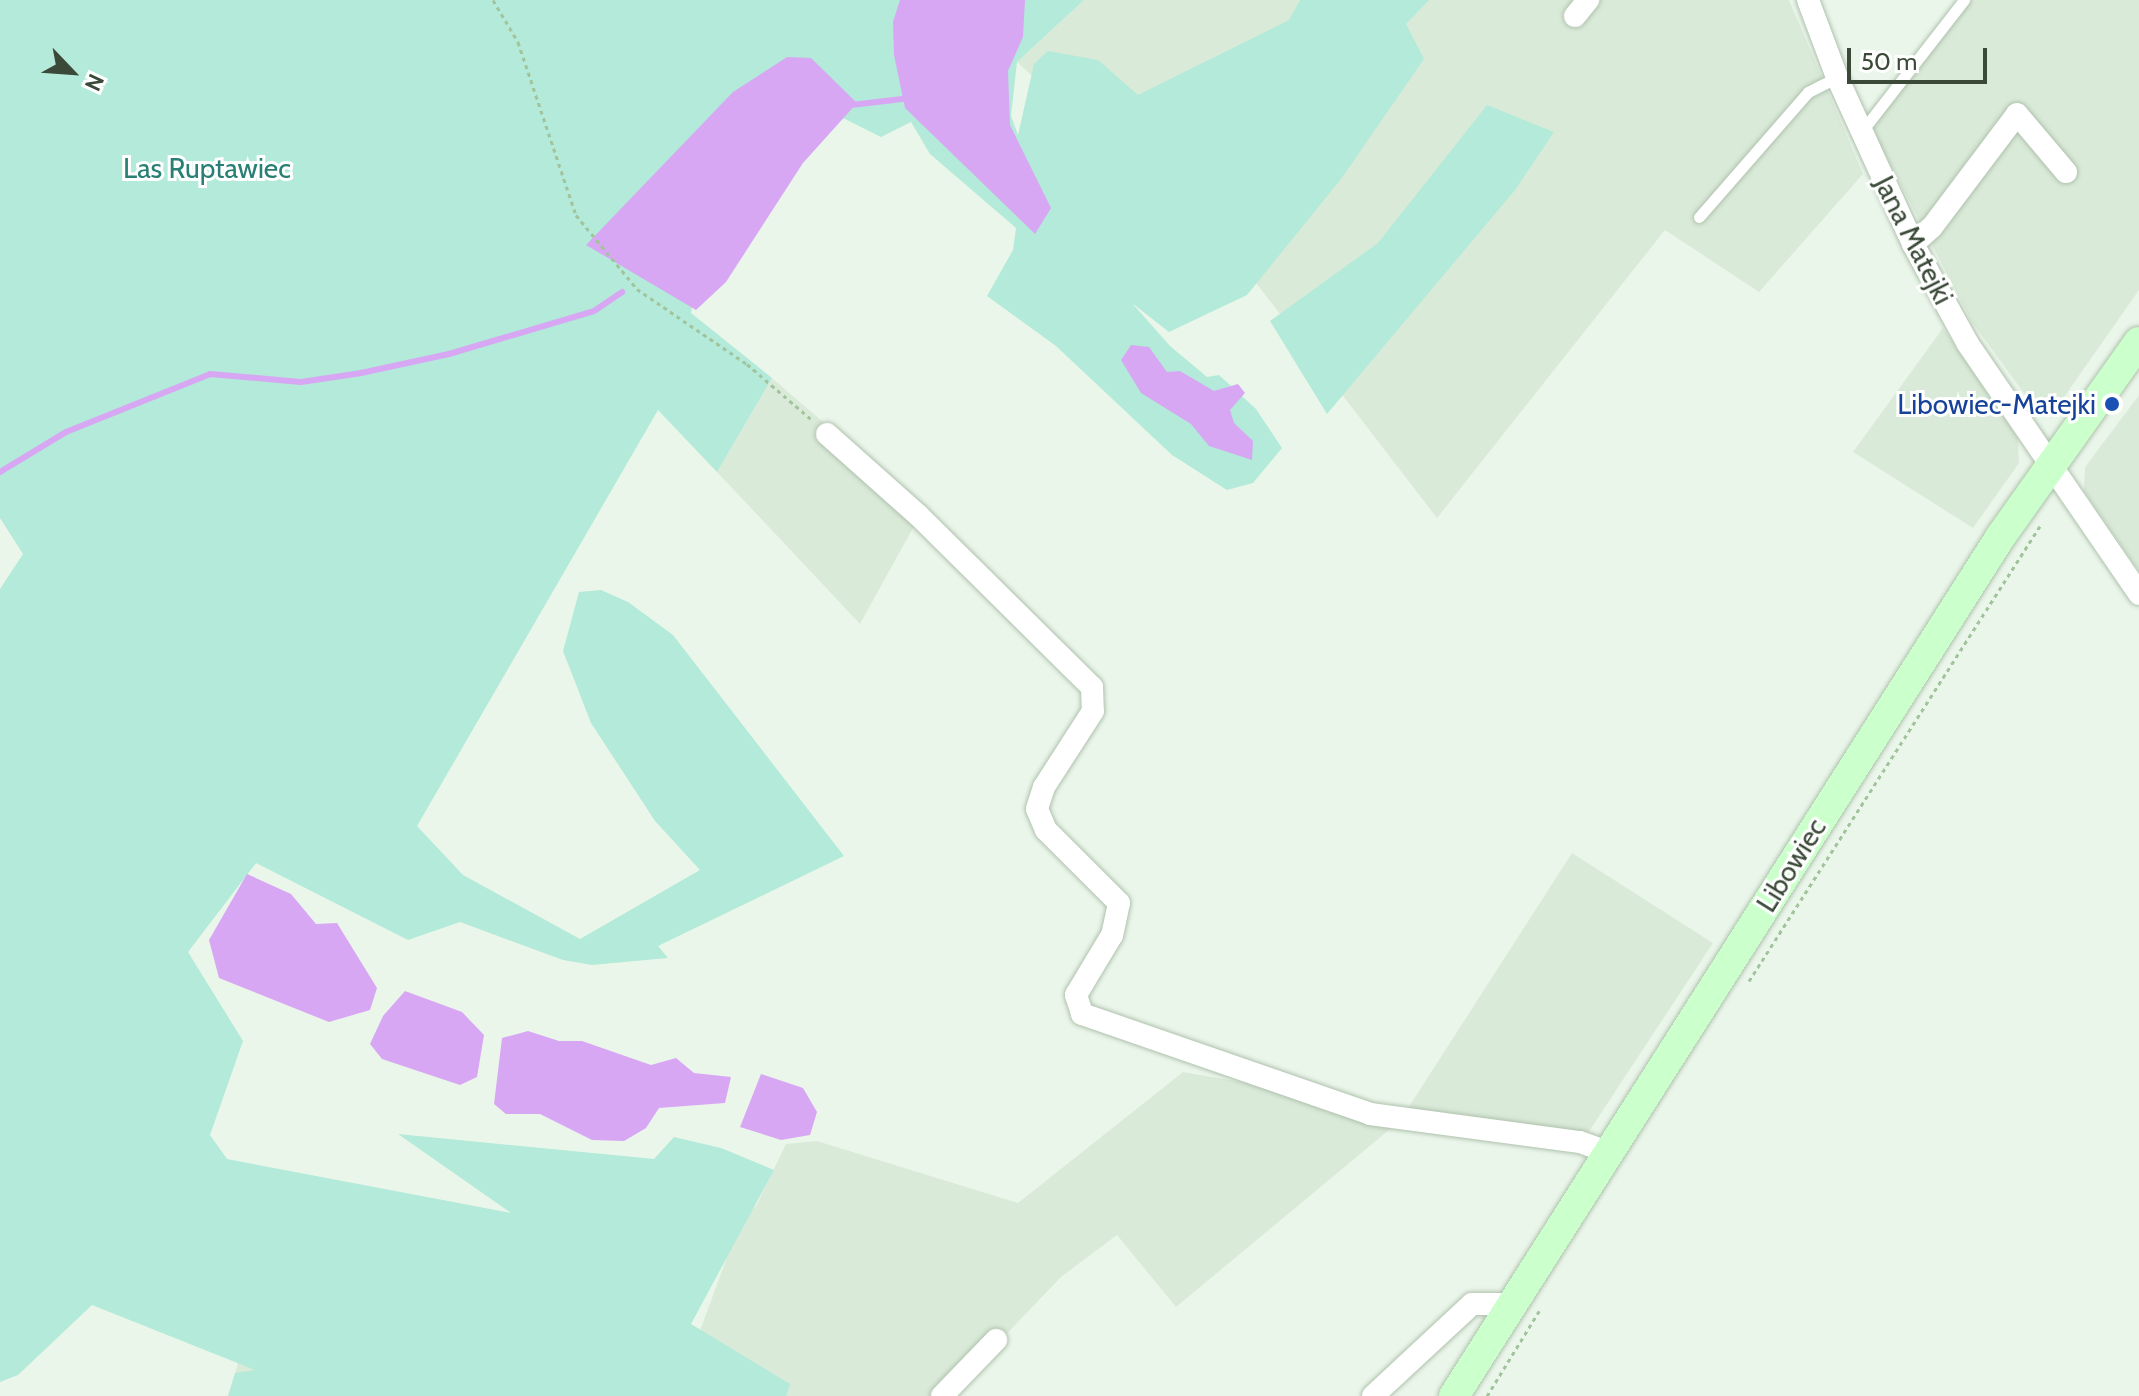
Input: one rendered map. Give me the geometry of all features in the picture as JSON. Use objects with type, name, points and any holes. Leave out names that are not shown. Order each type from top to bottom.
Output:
[{"type":"street","name":"Jana Matejki","points":[[1808,0],[1837,77],[1913,244],[2016,422],[2052,463],[2139,594]]},
{"type":"street","points":[[1913,244],[1932,227],[2017,114],[2066,172]]},
{"type":"street","name":"Libowiec","points":[[1454,1396],[1509,1304],[2052,463],[2139,342]]},
{"type":"street","points":[[827,434],[918,515],[1092,687],[1093,711],[1044,787],[1037,809],[1046,830],[1119,903],[1112,935],[1076,995],[1082,1014],[1370,1114],[1580,1142],[1607,1152]]},
{"type":"street","points":[[1373,1396],[1472,1304],[1509,1304]]},
{"type":"street","points":[[942,1396],[996,1340]]},
{"type":"lane","points":[[1861,131],[1964,0]]},
{"type":"lane","points":[[1699,217],[1808,92],[1837,77]]},
{"type":"path","points":[[493,0],[518,42],[576,215],[637,289],[738,357],[827,434]]},
{"type":"path","points":[[1746,986],[2044,519]]},
{"type":"path","points":[[1487,1396],[1547,1299]]},
{"type":"shaded area","points":[[900,0],[1025,0],[1023,37],[1008,71],[1010,125],[1051,208],[1035,234],[905,108],[894,55],[893,22]]},
{"type":"shaded area","points":[[1084,0],[1789,0],[1863,174],[1759,292],[1665,230],[1437,518],[1253,279],[1017,62]]},
{"type":"shaded area","points":[[1969,0],[2139,0],[2139,290],[2055,410],[2037,411],[1972,322],[1871,127]]},
{"type":"shaded area","points":[[787,57],[811,58],[857,103],[803,163],[726,282],[696,310],[586,245],[733,92]]},
{"type":"shaded area","points":[[1943,328],[2018,438],[2019,463],[1973,528],[1853,452]]},
{"type":"shaded area","points":[[1131,345],[1149,347],[1167,372],[1180,371],[1214,391],[1238,384],[1245,393],[1230,410],[1234,423],[1253,441],[1252,460],[1209,446],[1191,424],[1141,393],[1121,360]]},
{"type":"shaded area","points":[[772,378],[860,454],[918,519],[860,624],[717,472]]},
{"type":"shaded area","points":[[2139,395],[2139,571],[2084,491],[2085,467]]},
{"type":"shaded area","points":[[1572,853],[1713,943],[1584,1139],[1403,1116]]},
{"type":"shaded area","points":[[247,874],[291,894],[316,924],[337,923],[377,988],[370,1010],[329,1022],[219,978],[209,940]]},
{"type":"shaded area","points":[[405,991],[462,1012],[484,1035],[477,1077],[460,1085],[382,1059],[370,1044],[383,1016]]},
{"type":"shaded area","points":[[528,1031],[559,1041],[582,1041],[651,1065],[676,1058],[694,1073],[731,1077],[725,1103],[659,1108],[646,1128],[624,1141],[592,1140],[540,1114],[506,1114],[494,1104],[502,1038]]},
{"type":"shaded area","points":[[1183,1072],[1270,1087],[1395,1125],[1176,1307],[1117,1235],[1061,1277],[947,1396],[228,1396],[266,1273],[686,1369],[741,1219],[756,1206],[786,1144],[817,1141],[1018,1203]]},
{"type":"shaded area","points":[[761,1074],[803,1088],[817,1112],[810,1135],[781,1140],[740,1127]]},
{"type":"green space","name":"Las Ruptawiec","points":[[0,0],[1084,0],[1017,62],[1011,116],[1018,135],[1034,64],[1048,51],[1098,60],[1138,95],[1289,20],[1300,0],[1429,0],[1406,24],[1424,59],[1341,179],[1247,295],[1169,332],[1132,303],[1170,346],[1207,377],[1219,375],[1256,409],[1282,448],[1253,483],[1227,490],[1172,455],[1056,346],[987,296],[1013,250],[1016,228],[930,154],[911,122],[881,137],[839,116],[696,290],[691,313],[772,378],[717,472],[658,410],[417,826],[463,875],[580,939],[700,870],[655,821],[591,723],[563,651],[579,592],[601,590],[628,602],[673,635],[844,856],[658,946],[668,958],[592,965],[563,960],[460,922],[408,940],[256,863],[188,952],[243,1041],[210,1135],[227,1159],[511,1213],[398,1134],[654,1159],[674,1137],[721,1148],[774,1170],[691,1324],[790,1384],[786,1396],[228,1396],[235,1373],[255,1370],[92,1305],[18,1375],[0,1382],[0,589],[23,554],[0,518]]},
{"type":"green space","points":[[1487,105],[1554,132],[1515,190],[1327,414],[1270,321],[1378,243]]},
{"type":"waterway","points":[[851,105],[911,98]]},
{"type":"waterway","points":[[0,472],[66,432],[210,374],[301,382],[361,373],[449,354],[594,311],[622,292]]},
{"type":"place","name":"Libowiec-Matejki","points":[[2112,404]]}]
